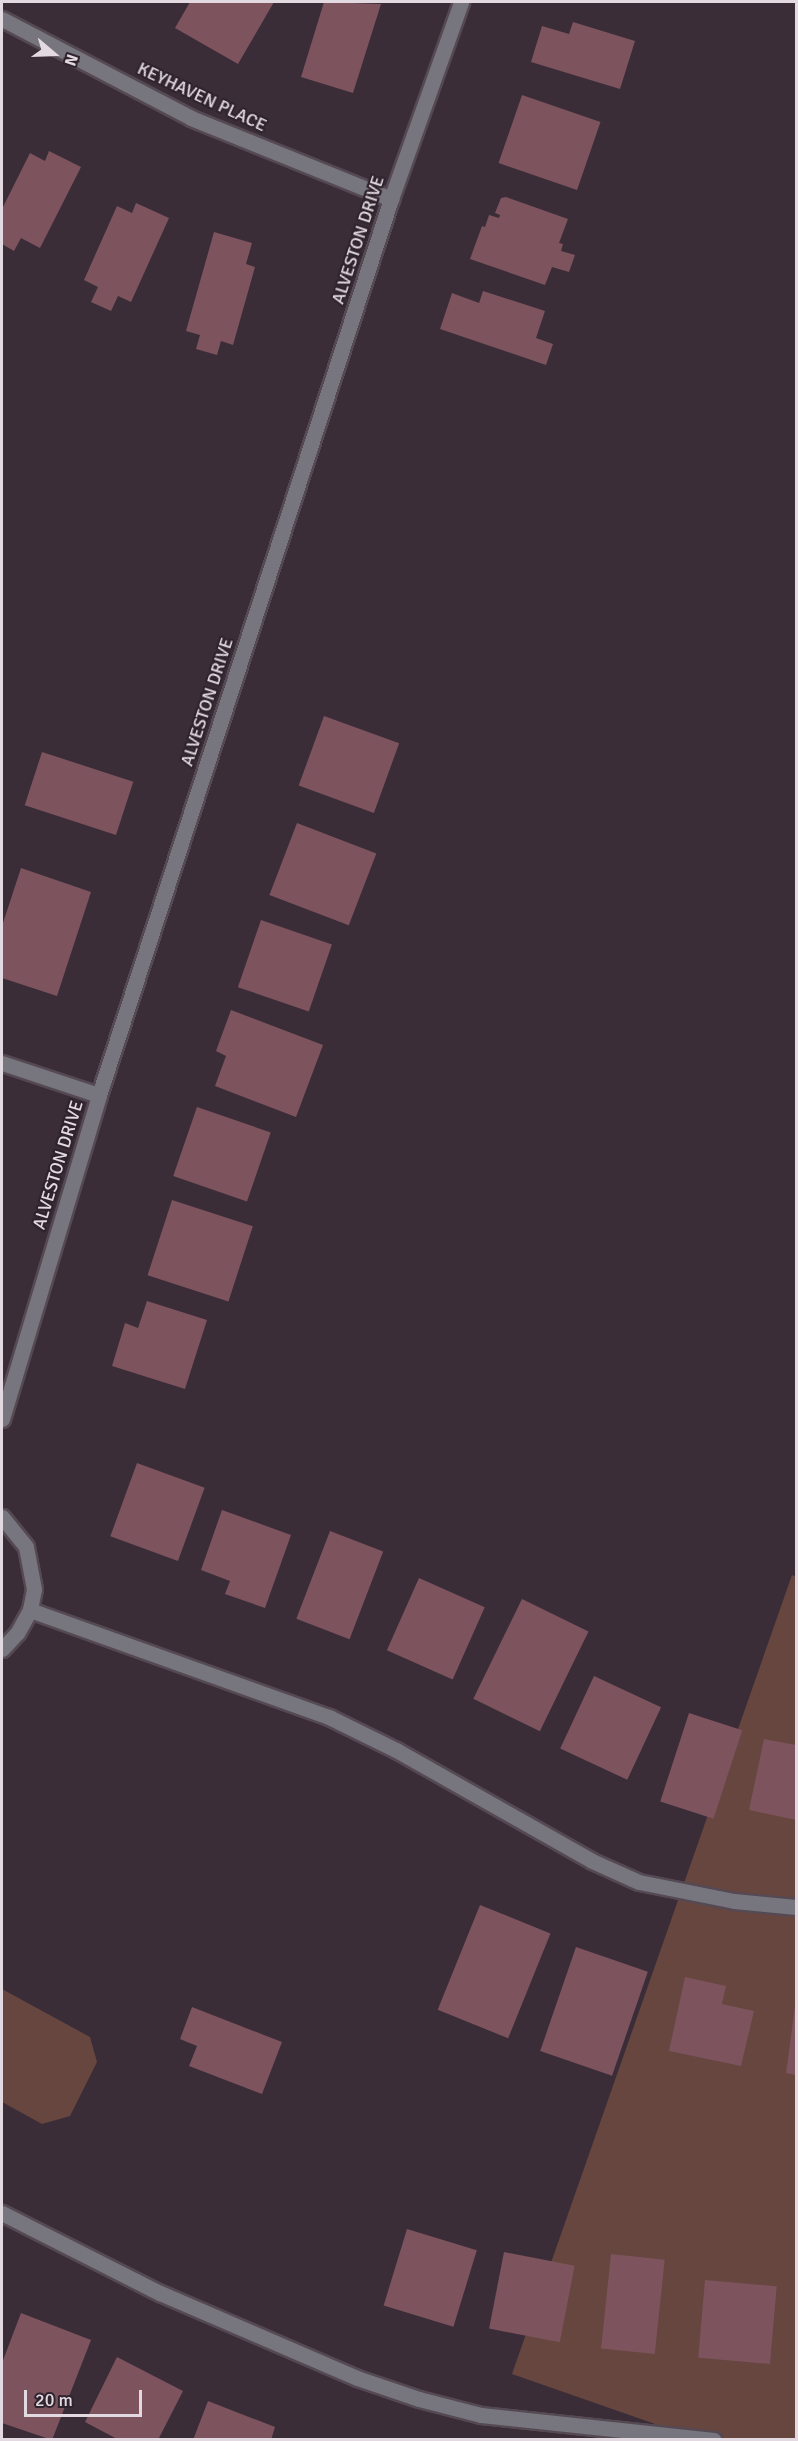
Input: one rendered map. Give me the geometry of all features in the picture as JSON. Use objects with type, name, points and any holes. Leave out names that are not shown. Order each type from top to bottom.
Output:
[{"type":"street","name":"ALVESTON DRIVE","points":[[2,1419],[99,1095],[391,199],[462,2]]},
{"type":"street","name":"KEYHAVEN PLACE","points":[[2,20],[191,118],[391,199]]},
{"type":"street","points":[[2,1063],[99,1095]]},
{"type":"street","points":[[2,1517],[20,1538],[33,1567],[34,1589],[30,1610],[17,1633],[2,1649]]},
{"type":"street","points":[[30,1610],[258,1695],[329,1717],[396,1750],[592,1861],[639,1882],[734,1901],[796,1907]]},
{"type":"street","points":[[2,2213],[160,2293],[357,2378],[419,2399],[481,2415],[714,2439]]},
{"type":"shaded area","points":[[792,1575],[796,1577],[796,2439],[698,2439],[512,2374]]},
{"type":"shaded area","points":[[2,1989],[90,2037],[97,2062],[70,2116],[42,2124],[2,2102]]},
{"type":"building","points":[[190,2],[274,2],[238,64],[175,28]]},
{"type":"building","points":[[324,2],[381,4],[353,93],[301,77]]},
{"type":"building","points":[[573,22],[635,41],[620,89],[531,62],[542,26],[569,34]]},
{"type":"building","points":[[522,95],[600,122],[577,190],[499,163]]},
{"type":"building","points":[[49,151],[81,167],[40,248],[21,238],[14,251],[2,244],[2,209],[30,153],[45,161]]},
{"type":"building","points":[[506,197],[568,219],[559,243],[563,244],[561,251],[575,255],[569,272],[552,267],[545,285],[470,259],[482,226],[485,227],[489,215],[499,218],[500,215],[495,213],[501,198]]},
{"type":"building","points":[[136,203],[169,218],[131,302],[118,296],[111,311],[91,302],[98,287],[84,280],[117,206],[132,213]]},
{"type":"building","points":[[214,232],[252,243],[246,264],[255,267],[233,345],[221,341],[217,355],[196,349],[200,335],[186,331]]},
{"type":"building","points":[[483,291],[545,311],[536,338],[553,344],[546,365],[440,329],[452,293],[479,303]]},
{"type":"building","points":[[324,716],[399,743],[374,813],[299,786]]},
{"type":"building","points":[[42,752],[133,782],[116,835],[25,805]]},
{"type":"building","points":[[297,823],[376,853],[349,925],[269,895]]},
{"type":"building","points":[[21,868],[91,892],[57,996],[2,978],[2,926]]},
{"type":"building","points":[[261,920],[332,944],[309,1012],[238,987]]},
{"type":"building","points":[[231,1010],[323,1045],[296,1117],[215,1086],[226,1056],[216,1051]]},
{"type":"building","points":[[197,1107],[271,1132],[247,1201],[173,1176]]},
{"type":"building","points":[[172,1200],[253,1226],[228,1301],[148,1275]]},
{"type":"building","points":[[147,1301],[207,1320],[185,1389],[112,1366],[125,1323],[138,1328]]},
{"type":"building","points":[[137,1463],[205,1488],[178,1561],[110,1536]]},
{"type":"building","points":[[222,1510],[291,1535],[265,1608],[225,1594],[230,1581],[201,1570]]},
{"type":"building","points":[[330,1531],[383,1551],[350,1639],[296,1619]]},
{"type":"building","points":[[419,1578],[485,1607],[453,1679],[387,1650]]},
{"type":"building","points":[[522,1599],[589,1631],[540,1731],[473,1699]]},
{"type":"building","points":[[594,1676],[661,1707],[627,1780],[560,1749]]},
{"type":"building","points":[[689,1713],[742,1730],[714,1819],[660,1801]]},
{"type":"building","points":[[764,1739],[796,1745],[796,1820],[749,1810]]},
{"type":"building","points":[[480,1905],[550,1933],[508,2038],[438,2010]]},
{"type":"building","points":[[576,1947],[648,1972],[612,2076],[540,2051]]},
{"type":"building","points":[[685,1977],[726,1986],[722,2004],[754,2011],[741,2066],[669,2051]]},
{"type":"building","points":[[796,1999],[796,2075],[786,2073]]},
{"type":"building","points":[[192,2007],[282,2042],[262,2094],[189,2066],[197,2046],[180,2039]]},
{"type":"building","points":[[407,2229],[477,2250],[453,2327],[384,2306]]},
{"type":"building","points":[[504,2252],[575,2266],[560,2342],[489,2329]]},
{"type":"building","points":[[611,2254],[665,2260],[655,2354],[601,2348]]},
{"type":"building","points":[[705,2280],[777,2286],[770,2364],[698,2358]]},
{"type":"building","points":[[21,2313],[91,2340],[52,2440],[2,2423],[2,2363]]},
{"type":"building","points":[[117,2357],[183,2391],[158,2440],[119,2440],[85,2422]]},
{"type":"building","points":[[208,2401],[275,2427],[271,2440],[193,2440]]}]
